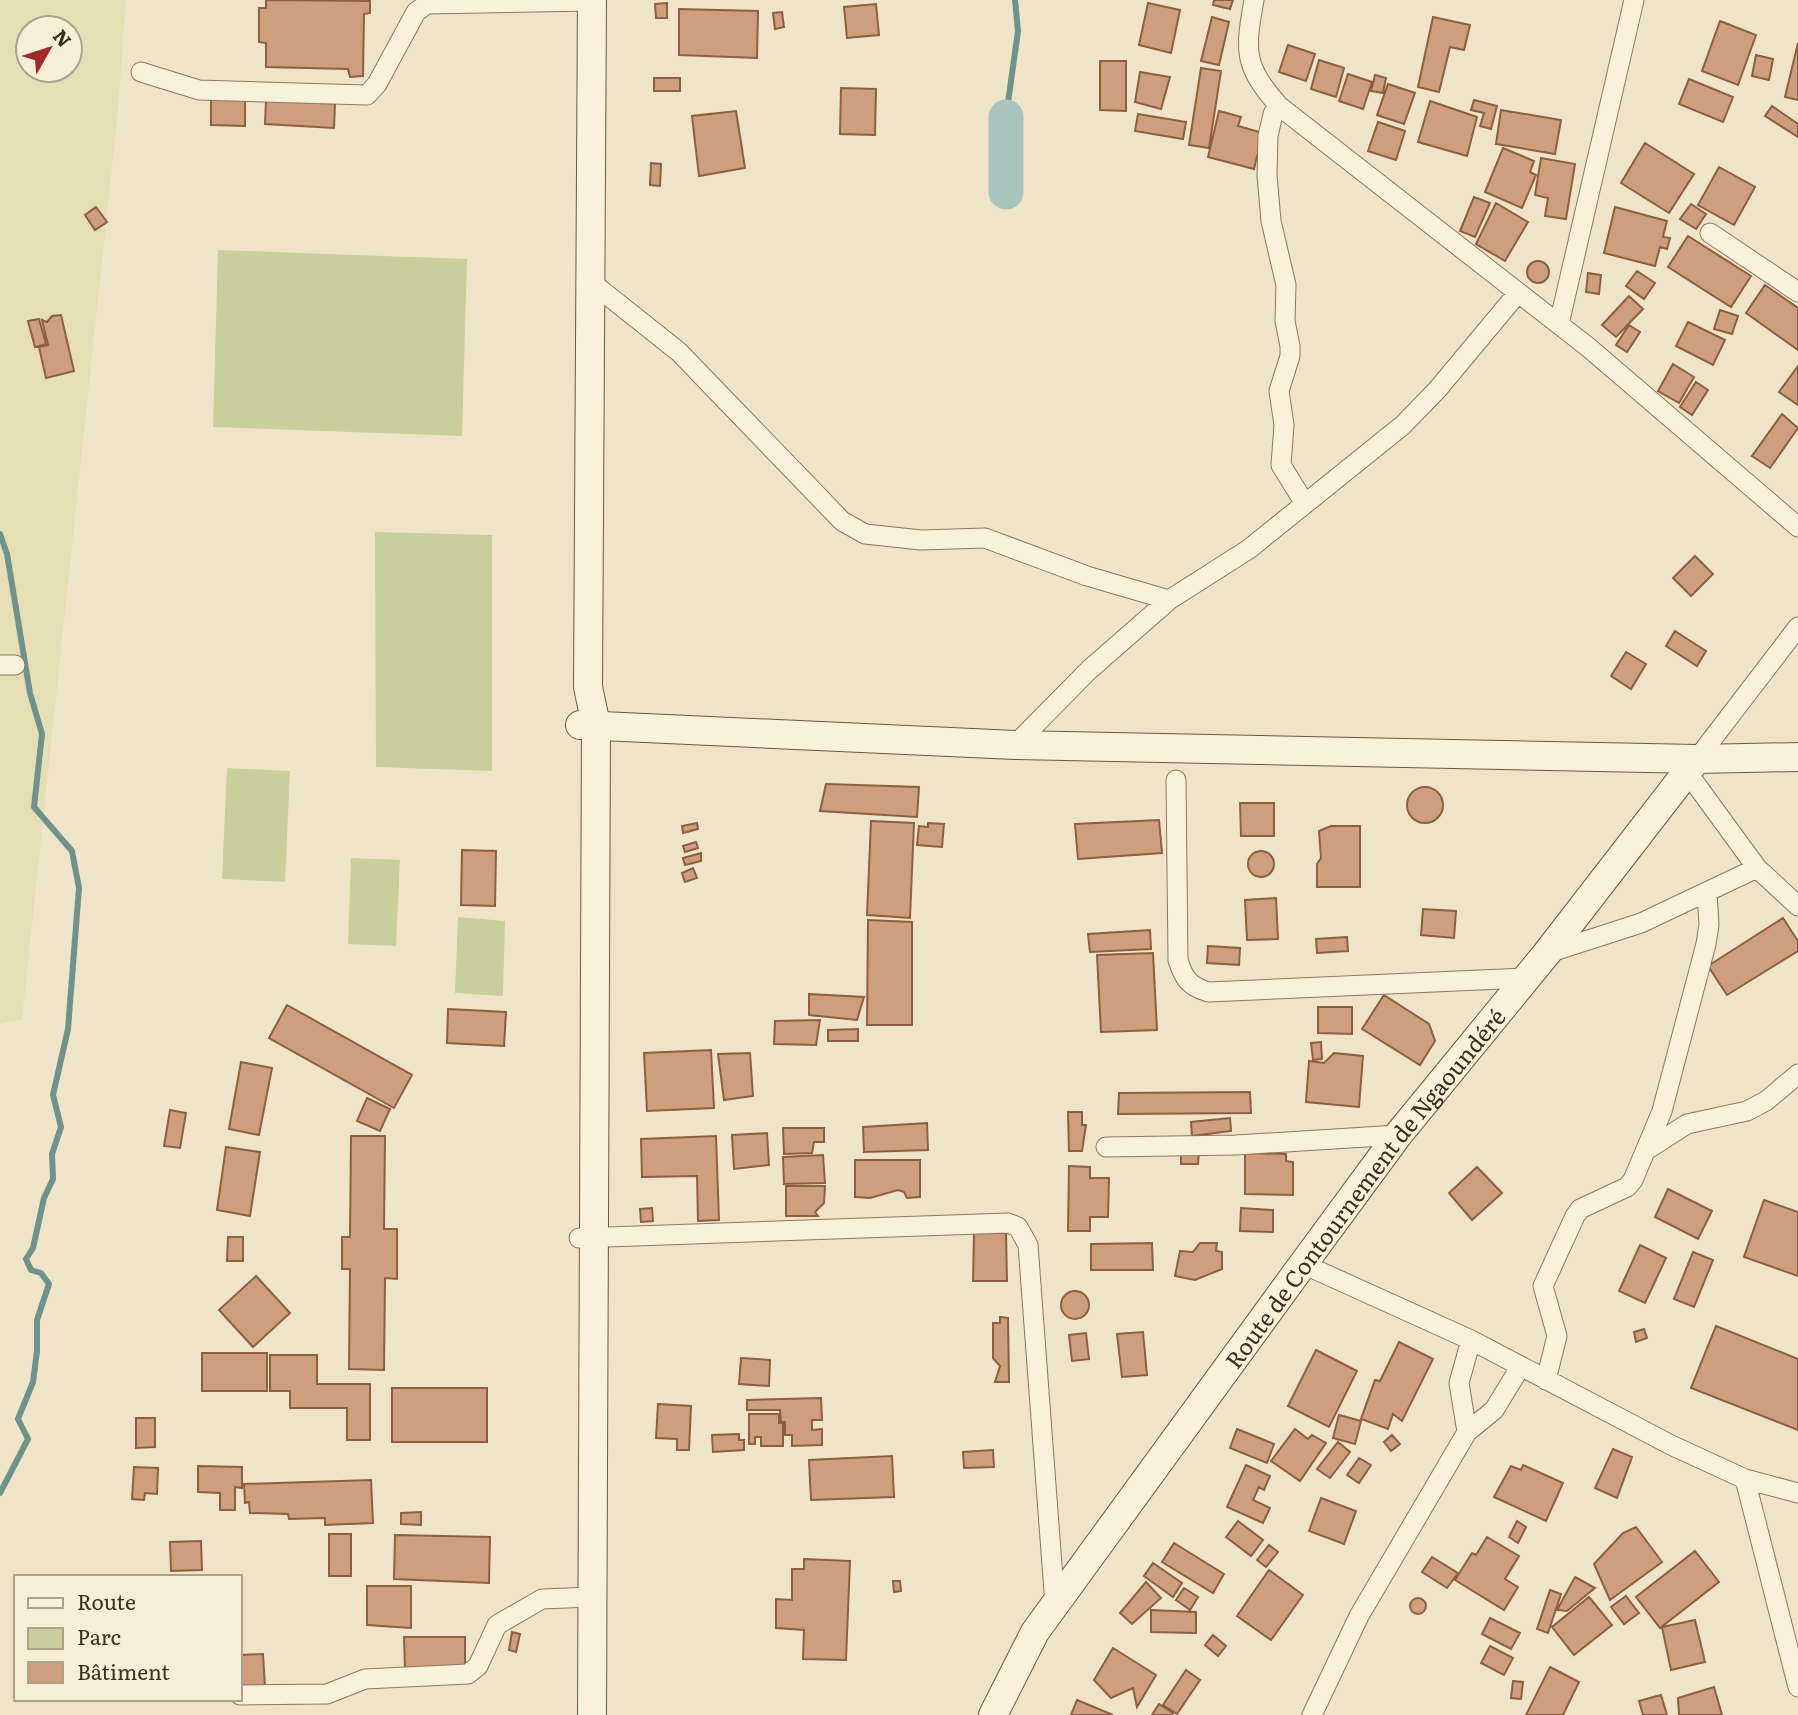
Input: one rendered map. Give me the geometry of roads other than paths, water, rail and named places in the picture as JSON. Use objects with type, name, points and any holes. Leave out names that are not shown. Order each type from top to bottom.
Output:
[{"type":"street","points":[[141,72],[199,90],[367,96],[377,84],[416,12],[426,4],[592,0],[584,1597],[575,1715]]},
{"type":"street","points":[[1254,0],[1247,44],[1251,65],[1261,85],[1279,106],[1517,294],[1559,324],[1798,527]]},
{"type":"street","points":[[1559,324],[1634,0]]},
{"type":"street","points":[[1279,106],[1273,114],[1268,136],[1267,174],[1270,221],[1286,285],[1285,321],[1290,346],[1290,356],[1279,391],[1283,425],[1281,466],[1305,504]]},
{"type":"street","points":[[1710,233],[1798,292]]},
{"type":"street","points":[[591,282],[680,352],[842,521],[865,534],[921,540],[985,538],[1087,576],[1169,600]]},
{"type":"street","points":[[1015,745],[1089,670],[1169,600],[1249,549],[1422,407],[1517,294]]},
{"type":"street","points":[[1692,766],[1798,627]]},
{"type":"street","points":[[587,725],[1015,745],[1692,766],[1798,757]]},
{"type":"street","points":[[1692,766],[1757,868],[1798,906]]},
{"type":"street","name":"Route de Contournement de Ngaoundéré","points":[[993,1715],[1035,1632],[1398,1135],[1547,953],[1692,766]]},
{"type":"street","points":[[1176,780],[1178,960],[1183,978],[1194,988],[1208,992],[1525,978]]},
{"type":"street","points":[[1547,953],[1641,923],[1757,868]]},
{"type":"street","points":[[1546,1380],[1557,1336],[1543,1286],[1580,1209],[1627,1187],[1647,1149],[1662,1111],[1706,944],[1709,925],[1707,892]]},
{"type":"street","points":[[1647,1149],[1687,1124],[1747,1111],[1766,1101],[1798,1074]]},
{"type":"street","points":[[1106,1147],[1237,1145],[1398,1135]]},
{"type":"street","points":[[587,1238],[994,1223],[1008,1223],[1018,1227],[1028,1245],[1055,1605]]},
{"type":"street","points":[[1303,1264],[1471,1340],[1671,1446],[1745,1479],[1798,1493]]},
{"type":"street","points":[[1467,1432],[1459,1383],[1471,1340]]},
{"type":"street","points":[[1312,1715],[1359,1616],[1467,1432],[1494,1410],[1521,1366]]},
{"type":"street","points":[[1745,1479],[1798,1687]]},
{"type":"street","points":[[242,1695],[327,1694],[365,1679],[468,1674],[478,1666],[497,1625],[542,1598],[584,1597]]},
{"type":"street","points":[[584,1597],[592,1715]]},
{"type":"waterway","points":[[1006,117],[1018,31],[1015,0]]},
{"type":"waterway","points":[[1006,117],[1006,192]]},
{"type":"waterway","points":[[0,534],[7,554],[30,693],[42,734],[34,807],[72,851],[79,888],[68,1029],[53,1095],[61,1127],[52,1154],[53,1179],[44,1198],[33,1248],[26,1259],[31,1270],[41,1273],[49,1284],[37,1320],[33,1382],[18,1419],[28,1439],[0,1493]]}]
